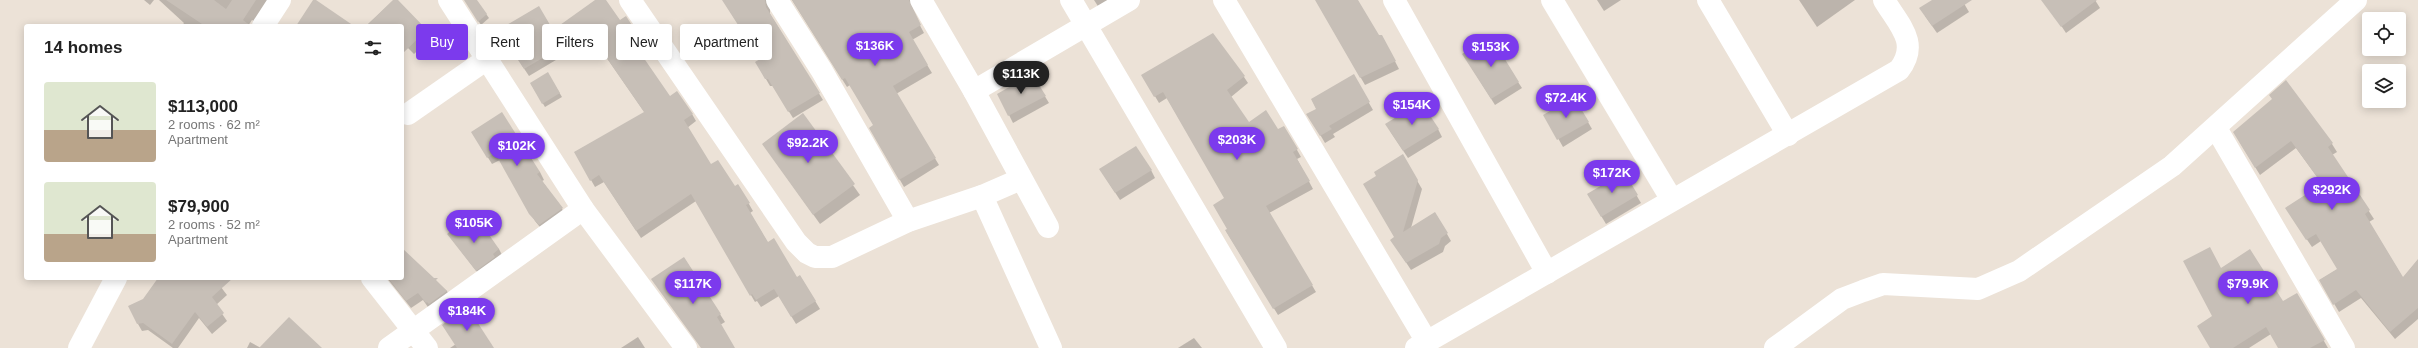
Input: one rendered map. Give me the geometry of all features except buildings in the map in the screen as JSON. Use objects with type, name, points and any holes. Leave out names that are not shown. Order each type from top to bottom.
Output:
[{"type":"street","points":[[263,24],[280,0]]},
{"type":"street","points":[[449,0],[476,42]]},
{"type":"street","points":[[630,0],[796,242],[807,254],[820,258],[832,257],[908,221],[982,196],[1021,179]]},
{"type":"street","points":[[777,0],[822,71],[908,221]]},
{"type":"street","points":[[921,0],[974,91],[1048,227]]},
{"type":"street","points":[[1071,0],[1276,348]]},
{"type":"street","points":[[974,91],[1129,0]]},
{"type":"street","points":[[1224,0],[1421,345],[1899,70],[1907,59],[1909,42],[1884,0]]},
{"type":"street","points":[[1394,0],[1547,273]]},
{"type":"street","points":[[1552,0],[1672,200]]},
{"type":"street","points":[[1708,0],[1788,135]]},
{"type":"street","points":[[1775,348],[1842,299],[1883,284],[1978,289],[2019,271],[2172,166],[2216,128],[2356,0]]},
{"type":"street","points":[[408,114],[486,60]]},
{"type":"street","points":[[488,60],[583,209],[686,348]]},
{"type":"street","points":[[2216,128],[2344,348]]},
{"type":"street","points":[[982,196],[1050,348]]},
{"type":"street","points":[[389,348],[421,340],[583,209]]},
{"type":"street","points":[[79,348],[115,280]]},
{"type":"street","points":[[374,280],[421,340]]}]
